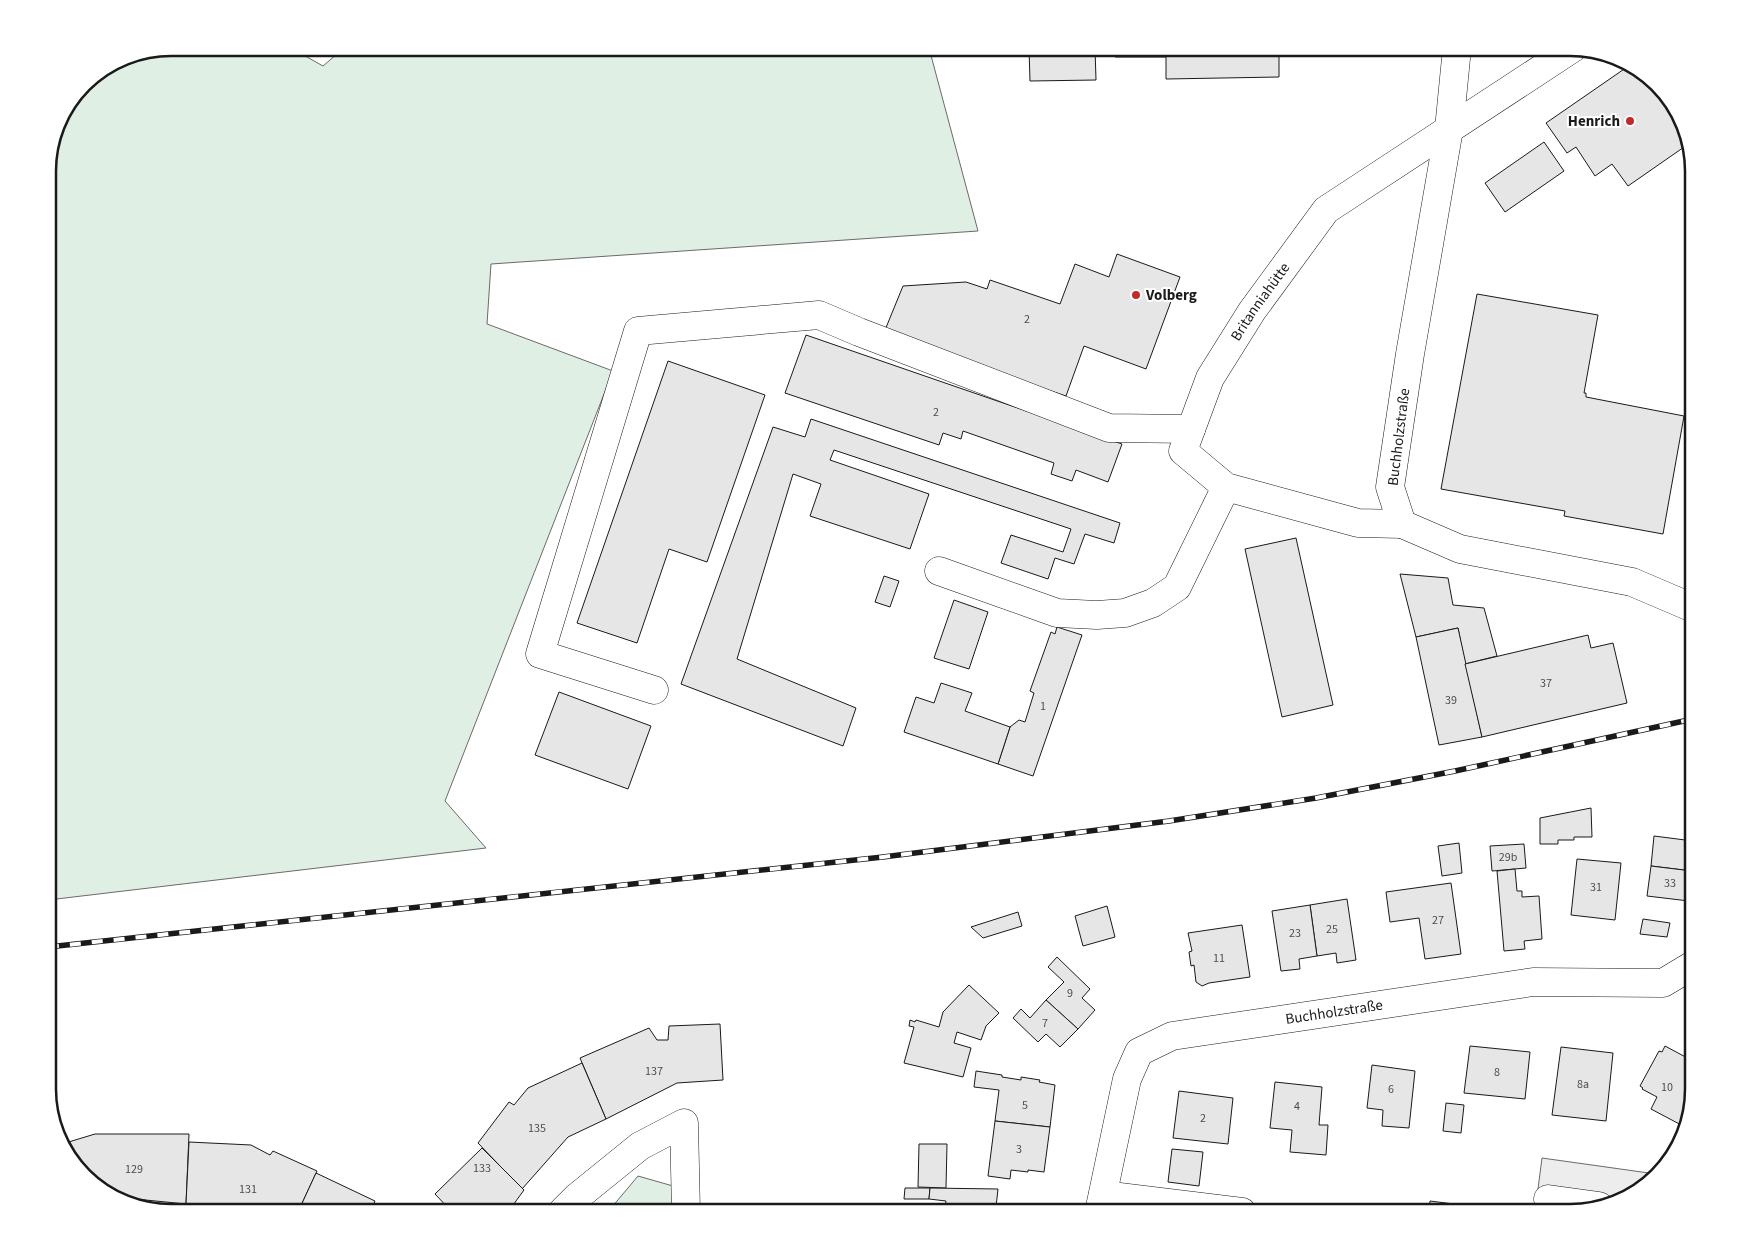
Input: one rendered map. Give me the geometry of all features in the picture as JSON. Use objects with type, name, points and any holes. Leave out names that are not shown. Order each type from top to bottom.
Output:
[{"type":"street","name":"Buchholzstraße","points":[[1402,524],[1390,487],[1410,354],[1449,129],[1456,56]]},
{"type":"street","name":"Britanniahütte","points":[[1402,524],[1358,523],[1226,487],[1183,451],[1210,378],[1252,311],[1326,210],[1561,56]]},
{"type":"street","points":[[654,690],[540,654],[638,331],[819,314],[859,332],[1109,428],[1191,429]]},
{"type":"street","points":[[939,571],[1057,612],[1097,615],[1125,612],[1153,603],[1177,587],[1226,487]]},
{"type":"street","points":[[1402,524],[1460,549],[1632,582],[1685,604]]},
{"type":"street","name":"Buchholzstraße","points":[[1101,1204],[1127,1079],[1139,1052],[1172,1036],[1533,982],[1663,983],[1685,970]]},
{"type":"street","points":[[570,1204],[640,1146],[684,1123],[686,1204]]},
{"type":"street","points":[[1548,1199],[1580,1203]]},
{"type":"green space","points":[[163,56],[305,56],[323,66],[335,56],[931,56],[978,231],[491,264],[487,324],[613,371],[445,801],[486,848],[56,899],[56,163],[60,141],[72,114],[85,95],[107,76],[141,60]]},
{"type":"green space","points":[[638,1176],[680,1188],[681,1204],[615,1204]]},
{"type":"shaded area","points":[[1542,1158],[1648,1173],[1621,1192],[1600,1200],[1570,1204],[1536,1204]]},
{"type":"building","points":[[1029,56],[1095,56],[1096,80],[1030,81]]},
{"type":"building","points":[[1279,56],[1279,77],[1166,79],[1166,57],[1115,57]]},
{"type":"building","points":[[1623,70],[1640,80],[1656,95],[1673,120],[1683,148],[1628,186],[1612,164],[1595,176],[1576,147],[1567,153],[1546,123]]},
{"type":"building","points":[[1544,142],[1564,171],[1505,212],[1485,183]]},
{"type":"building","points":[[1117,254],[1180,277],[1146,369],[1084,346],[1066,396],[883,335],[903,286],[966,282],[987,289],[990,280],[1060,304],[1075,264],[1109,277]]},
{"type":"building","points":[[1477,294],[1598,315],[1584,393],[1586,393],[1586,397],[1684,416],[1663,534],[1564,516],[1565,511],[1441,489]]},
{"type":"building","points":[[806,335],[1122,444],[1108,482],[1076,470],[1072,481],[1051,474],[1054,463],[963,431],[961,439],[943,433],[939,445],[785,393]]},
{"type":"building","points":[[668,361],[765,395],[707,562],[669,549],[637,643],[577,623]]},
{"type":"building","points":[[811,419],[1120,523],[1114,543],[1085,534],[1074,564],[1055,558],[1048,579],[1001,563],[1011,535],[1063,552],[1071,529],[834,450],[830,460],[929,494],[910,549],[810,516],[821,484],[793,474],[737,659],[856,708],[843,746],[681,684],[773,427],[805,437]]},
{"type":"building","points":[[1296,538],[1333,705],[1282,717],[1245,549]]},
{"type":"building","points":[[1400,574],[1448,578],[1453,605],[1484,608],[1497,656],[1465,664],[1458,628],[1416,637]]},
{"type":"building","points":[[884,576],[899,581],[890,607],[875,602]]},
{"type":"building","points":[[954,600],[988,612],[969,669],[934,658]]},
{"type":"building","points":[[1057,627],[1082,635],[1033,776],[998,764],[1010,727],[1019,720],[1025,722],[1034,693],[1030,691],[1051,632],[1055,634]]},
{"type":"building","points":[[1458,628],[1482,737],[1439,745],[1416,637]]},
{"type":"building","points":[[1588,635],[1591,648],[1613,643],[1627,703],[1482,737],[1465,664]]},
{"type":"building","points":[[941,683],[972,693],[965,711],[1010,727],[998,764],[904,732],[916,697],[934,703]]},
{"type":"building","points":[[559,692],[651,726],[628,789],[535,755]]},
{"type":"building","points":[[1591,808],[1592,837],[1574,837],[1574,840],[1558,840],[1558,844],[1540,844],[1540,818]]},
{"type":"building","points":[[1654,836],[1685,840],[1685,870],[1651,866]]},
{"type":"building","points":[[1459,843],[1462,873],[1442,876],[1438,846]]},
{"type":"building","points":[[1524,844],[1526,868],[1492,871],[1490,846]]},
{"type":"building","points":[[1577,859],[1621,863],[1615,920],[1571,915]]},
{"type":"building","points":[[1651,866],[1685,870],[1685,901],[1647,896]]},
{"type":"building","points":[[1515,869],[1517,891],[1522,891],[1522,897],[1539,896],[1542,939],[1524,941],[1525,949],[1504,951],[1497,871]]},
{"type":"building","points":[[1451,883],[1461,954],[1425,959],[1419,918],[1390,922],[1386,892]]},
{"type":"building","points":[[1347,899],[1356,960],[1337,963],[1336,953],[1317,956],[1310,905]]},
{"type":"building","points":[[1310,905],[1317,956],[1299,959],[1300,969],[1281,971],[1272,911]]},
{"type":"building","points":[[1107,906],[1115,937],[1083,946],[1075,916]]},
{"type":"building","points":[[1018,912],[1022,926],[983,938],[971,927]]},
{"type":"building","points":[[1643,919],[1670,923],[1667,937],[1640,934]]},
{"type":"building","points":[[1242,925],[1250,977],[1209,983],[1202,986],[1196,982],[1194,965],[1191,966],[1189,952],[1192,951],[1188,933]]},
{"type":"building","points":[[1057,957],[1090,989],[1082,998],[1095,1010],[1078,1029],[1046,1000],[1064,982],[1048,967]]},
{"type":"building","points":[[969,985],[999,1013],[986,1026],[981,1040],[957,1032],[954,1043],[971,1048],[963,1077],[904,1063],[914,1027],[909,1026],[910,1020],[939,1027],[943,1012]]},
{"type":"building","points":[[1046,1000],[1078,1029],[1060,1047],[1046,1034],[1038,1042],[1013,1018],[1021,1009],[1030,1018]]},
{"type":"building","points":[[720,1024],[723,1080],[677,1083],[606,1119],[580,1058],[649,1028],[657,1040],[668,1040],[669,1026]]},
{"type":"building","points":[[1470,1046],[1530,1052],[1525,1099],[1464,1093]]},
{"type":"building","points":[[1665,1046],[1685,1057],[1684,1104],[1680,1124],[1651,1109],[1657,1097],[1640,1086],[1659,1051],[1662,1052]]},
{"type":"building","points":[[1561,1047],[1613,1053],[1606,1121],[1552,1115]]},
{"type":"building","points":[[582,1063],[606,1119],[568,1137],[522,1189],[478,1143],[509,1102],[514,1105],[528,1088]]},
{"type":"building","points":[[1372,1065],[1415,1071],[1409,1128],[1382,1126],[1383,1110],[1367,1108]]},
{"type":"building","points":[[976,1071],[1021,1080],[1021,1077],[1040,1080],[1039,1082],[1055,1085],[1050,1127],[995,1121],[999,1090],[974,1087]]},
{"type":"building","points":[[1275,1082],[1322,1087],[1319,1125],[1328,1125],[1326,1155],[1290,1152],[1292,1130],[1270,1128]]},
{"type":"building","points":[[1179,1091],[1233,1098],[1228,1144],[1173,1138]]},
{"type":"building","points":[[1446,1103],[1464,1105],[1461,1133],[1443,1131]]},
{"type":"building","points":[[995,1121],[1050,1127],[1044,1172],[1011,1170],[1010,1179],[988,1176]]},
{"type":"building","points":[[95,1134],[189,1134],[186,1204],[139,1199],[127,1195],[95,1175],[85,1165],[69,1142]]},
{"type":"building","points":[[189,1142],[251,1145],[270,1155],[273,1151],[317,1171],[302,1204],[186,1204]]},
{"type":"building","points":[[919,1144],[947,1144],[946,1188],[918,1187]]},
{"type":"building","points":[[482,1148],[524,1190],[514,1204],[444,1204],[435,1194]]},
{"type":"building","points":[[1172,1149],[1203,1152],[1199,1186],[1168,1182]]},
{"type":"building","points":[[316,1173],[375,1201],[374,1204],[302,1204]]},
{"type":"building","points":[[905,1188],[930,1188],[929,1199],[904,1199]]},
{"type":"building","points":[[930,1188],[998,1189],[996,1204],[945,1204],[946,1201],[929,1199]]},
{"type":"building","points":[[1430,1201],[1454,1204],[1430,1204]]},
{"type":"railway","points":[[56,946],[883,857],[1169,821],[1316,798],[1455,771],[1685,721]]},
{"type":"place","name":"Henrich","points":[[1630,121]]},
{"type":"place","name":"Volberg","points":[[1136,295]]}]
